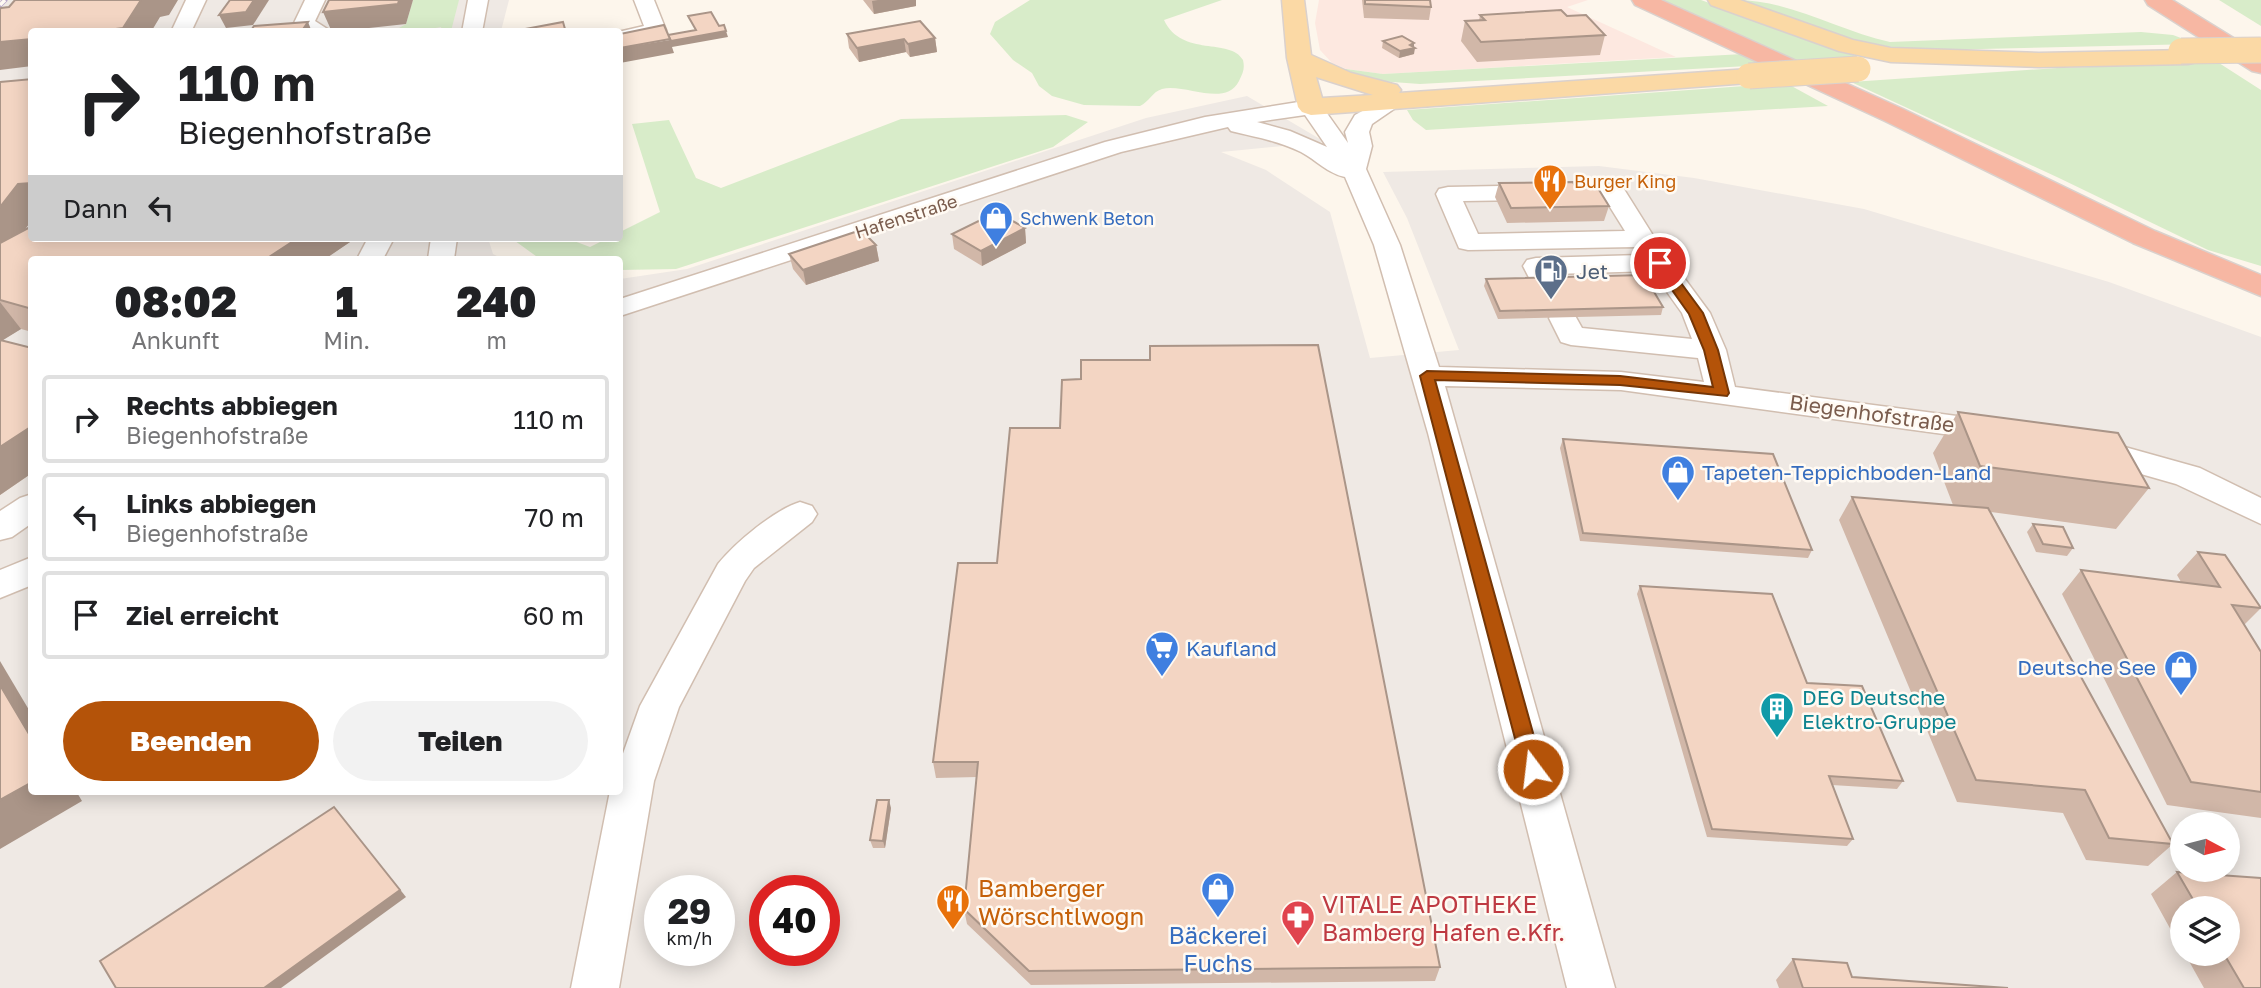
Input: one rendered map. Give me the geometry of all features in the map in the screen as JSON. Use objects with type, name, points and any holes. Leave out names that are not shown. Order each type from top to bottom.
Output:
[{"type":"highway","points":[[1643,0],[1894,115],[2144,237],[2261,286]]},
{"type":"highway","points":[[2156,0],[2261,66]]},
{"type":"highway","points":[[2185,0],[2261,49]]},
{"type":"highway","points":[[2211,266],[2261,278]]},
{"type":"main road","points":[[1293,0],[1299,58],[1311,107],[1858,69],[2261,49]]},
{"type":"main road","points":[[1718,0],[1868,51],[1936,57],[2039,60]]},
{"type":"main road","points":[[2184,54],[2261,55]]},
{"type":"main road","points":[[1299,58],[1350,82],[1439,97]]},
{"type":"street","points":[[183,28],[196,0]]},
{"type":"street","points":[[315,0],[304,23],[315,28]]},
{"type":"street","points":[[473,28],[478,0]]},
{"type":"street","points":[[623,36],[656,30],[644,0]]},
{"type":"street","points":[[1357,176],[1360,146],[1357,132],[1363,120],[1396,100]]},
{"type":"street","points":[[1311,107],[1357,176],[1387,245],[1427,376],[1591,988]]},
{"type":"street","name":"Hafenstraße","points":[[623,307],[1152,137],[1205,124],[1311,107]]},
{"type":"street","points":[[1205,124],[1270,131],[1304,142],[1357,176]]},
{"type":"street","points":[[1642,239],[1468,242],[1448,194],[1613,191],[1642,239],[1696,313],[1711,350],[1722,393]]},
{"type":"street","points":[[1546,285],[1536,266],[1660,263]]},
{"type":"street","name":"Biegenhofstraße","points":[[1427,376],[1620,381],[2020,436]]},
{"type":"street","points":[[2058,442],[2168,469],[2261,512]]},
{"type":"street","points":[[0,528],[28,509]]},
{"type":"street","points":[[594,988],[633,781],[660,706],[731,573],[742,559],[800,514]]},
{"type":"street","points":[[0,585],[28,572]]},
{"type":"lane","points":[[1563,318],[1572,336],[1711,350]]},
{"type":"shaded area","points":[[0,0],[509,0],[502,28],[28,28],[28,242],[489,242],[493,254],[497,256],[28,256],[28,795],[623,795],[623,279],[687,269],[1146,118],[1247,96],[1325,142],[1221,152],[1266,170],[1330,212],[1370,358],[1459,350],[1407,218],[1383,172],[1599,166],[1694,178],[1864,209],[2109,282],[2261,337],[2261,988],[0,988]]},
{"type":"shaded area","points":[[1319,0],[1588,0],[1567,7],[1676,57],[1383,74],[1346,69],[1332,63],[1320,50],[1315,23]]},
{"type":"green space","points":[[413,0],[459,0],[452,28],[399,28],[406,24]]},
{"type":"green space","points":[[1030,0],[1222,0],[1164,20],[1172,32],[1182,39],[1237,53],[1243,60],[1243,73],[1233,89],[1224,93],[1162,89],[1140,106],[1084,105],[1052,96],[1039,86],[1032,73],[1013,60],[990,34],[995,22]]},
{"type":"green space","points":[[1663,0],[1701,0],[1862,60],[1804,64]]},
{"type":"green space","points":[[1737,0],[1756,1],[1795,10],[1890,42],[2141,32],[2173,35],[2197,44],[1903,49],[1843,38]]},
{"type":"green space","points":[[2219,0],[2261,0],[2261,26]]},
{"type":"green space","points":[[1743,54],[1766,65],[1420,84],[1365,80],[1341,72],[1346,69],[1383,74]]},
{"type":"green space","points":[[2219,63],[2261,90],[2261,266],[2208,250],[1851,82],[2058,68]]},
{"type":"green space","points":[[1786,83],[1828,106],[1426,130],[1413,120],[1407,110]]},
{"type":"green space","points":[[1066,115],[1088,122],[1053,147],[676,269],[623,270],[623,256],[536,256],[517,242],[577,242],[590,247],[600,242],[623,242],[623,230],[660,212],[632,124],[669,120],[696,178],[721,188],[901,119]]},
{"type":"building","points":[[15,0],[141,0],[123,28],[28,28],[28,39],[0,42],[0,9],[9,7]]},
{"type":"building","points":[[230,0],[254,0],[246,12],[219,15]]},
{"type":"building","points":[[329,0],[399,0],[398,4],[323,12]]},
{"type":"building","points":[[1365,0],[1430,0],[1431,7],[1365,4]]},
{"type":"building","points":[[1561,10],[1567,16],[1586,15],[1605,35],[1481,42],[1465,21],[1485,20],[1480,15]]},
{"type":"building","points":[[711,12],[719,26],[724,25],[726,31],[671,41],[668,35],[696,30],[688,16]]},
{"type":"building","points":[[920,21],[935,38],[908,44],[904,39],[857,48],[847,34]]},
{"type":"building","points":[[308,22],[304,28],[253,28]]},
{"type":"building","points":[[563,22],[565,28],[531,28]]},
{"type":"building","points":[[664,25],[670,39],[623,47],[623,33]]},
{"type":"building","points":[[1402,36],[1414,43],[1410,45],[1415,48],[1400,51],[1383,41]]},
{"type":"building","points":[[28,79],[28,183],[18,184],[0,207],[0,82]]},
{"type":"building","points":[[1573,182],[1575,186],[1596,185],[1609,206],[1511,208],[1499,183]]},
{"type":"building","points":[[997,212],[1025,228],[981,251],[952,234]]},
{"type":"building","points":[[28,228],[28,242],[292,242],[271,256],[28,256],[28,308],[0,300],[0,243]]},
{"type":"building","points":[[861,230],[876,245],[803,270],[789,254]]},
{"type":"building","points":[[1644,275],[1663,307],[1500,311],[1486,279]]},
{"type":"building","points":[[0,340],[28,347],[28,429],[0,447]]},
{"type":"building","name":"Kaufland","points":[[1318,345],[1440,967],[1029,971],[964,909],[978,762],[933,762],[958,563],[997,563],[1010,428],[1060,428],[1062,380],[1081,379],[1081,360],[1150,360],[1150,346]]},
{"type":"building","points":[[1958,412],[2118,433],[2149,488],[1980,466]]},
{"type":"building","name":"Tapeten-Teppichboden-Land","points":[[1563,439],[1773,454],[1812,550],[1583,533]]},
{"type":"building","points":[[1852,497],[1988,508],[2170,839],[2170,844],[2109,838],[2085,790],[1976,780]]},
{"type":"building","points":[[2033,524],[2063,527],[2073,548],[2043,544]]},
{"type":"building","points":[[2198,552],[2225,555],[2261,608],[2232,605],[2261,652],[2261,792],[2191,782],[2081,570],[2220,587]]},
{"type":"building","name":"DEG Deutsche Elektro-Gruppe","points":[[1640,586],[1772,594],[1807,683],[1862,686],[1903,781],[1829,776],[1853,839],[1712,829]]},
{"type":"building","points":[[0,685],[28,732],[28,784],[0,800]]},
{"type":"building","points":[[877,800],[889,800],[883,841],[870,840]]},
{"type":"building","points":[[334,807],[400,890],[264,988],[116,988],[100,961]]},
{"type":"building","points":[[2240,876],[2261,878],[2261,988],[2244,988],[2231,966],[2240,966],[2240,896],[2191,896],[2183,882],[2240,882]]},
{"type":"building","points":[[1793,959],[1847,963],[1852,977],[2008,988],[1803,988]]},
{"type":"railway","points":[[0,5],[5,0]]},
{"type":"place","name":"Burger King","points":[[1550,211]]},
{"type":"place","name":"Schwenk Beton","points":[[996,248]]},
{"type":"place","name":"Jet","points":[[1551,301]]},
{"type":"place","name":"Tapeten-Teppichboden-Land","points":[[1678,502]]},
{"type":"place","name":"Kaufland","points":[[1162,678]]},
{"type":"place","name":"Deutsche See","points":[[2181,697]]},
{"type":"place","name":"DEG Deutsche Elektro-Gruppe","points":[[1777,739]]},
{"type":"place","name":"Bäckerei Fuchs","points":[[1218,919]]},
{"type":"place","name":"Bamberger Wörschtlwogn","points":[[953,931]]},
{"type":"place","name":"VITALE APOTHEKE Bamberg Hafen e.Kfr.","points":[[1298,947]]},
{"type":"route","points":[[1533,769],[1427,376],[1516,376],[1620,381],[1722,393],[1711,350],[1696,313],[1660,263]]}]
